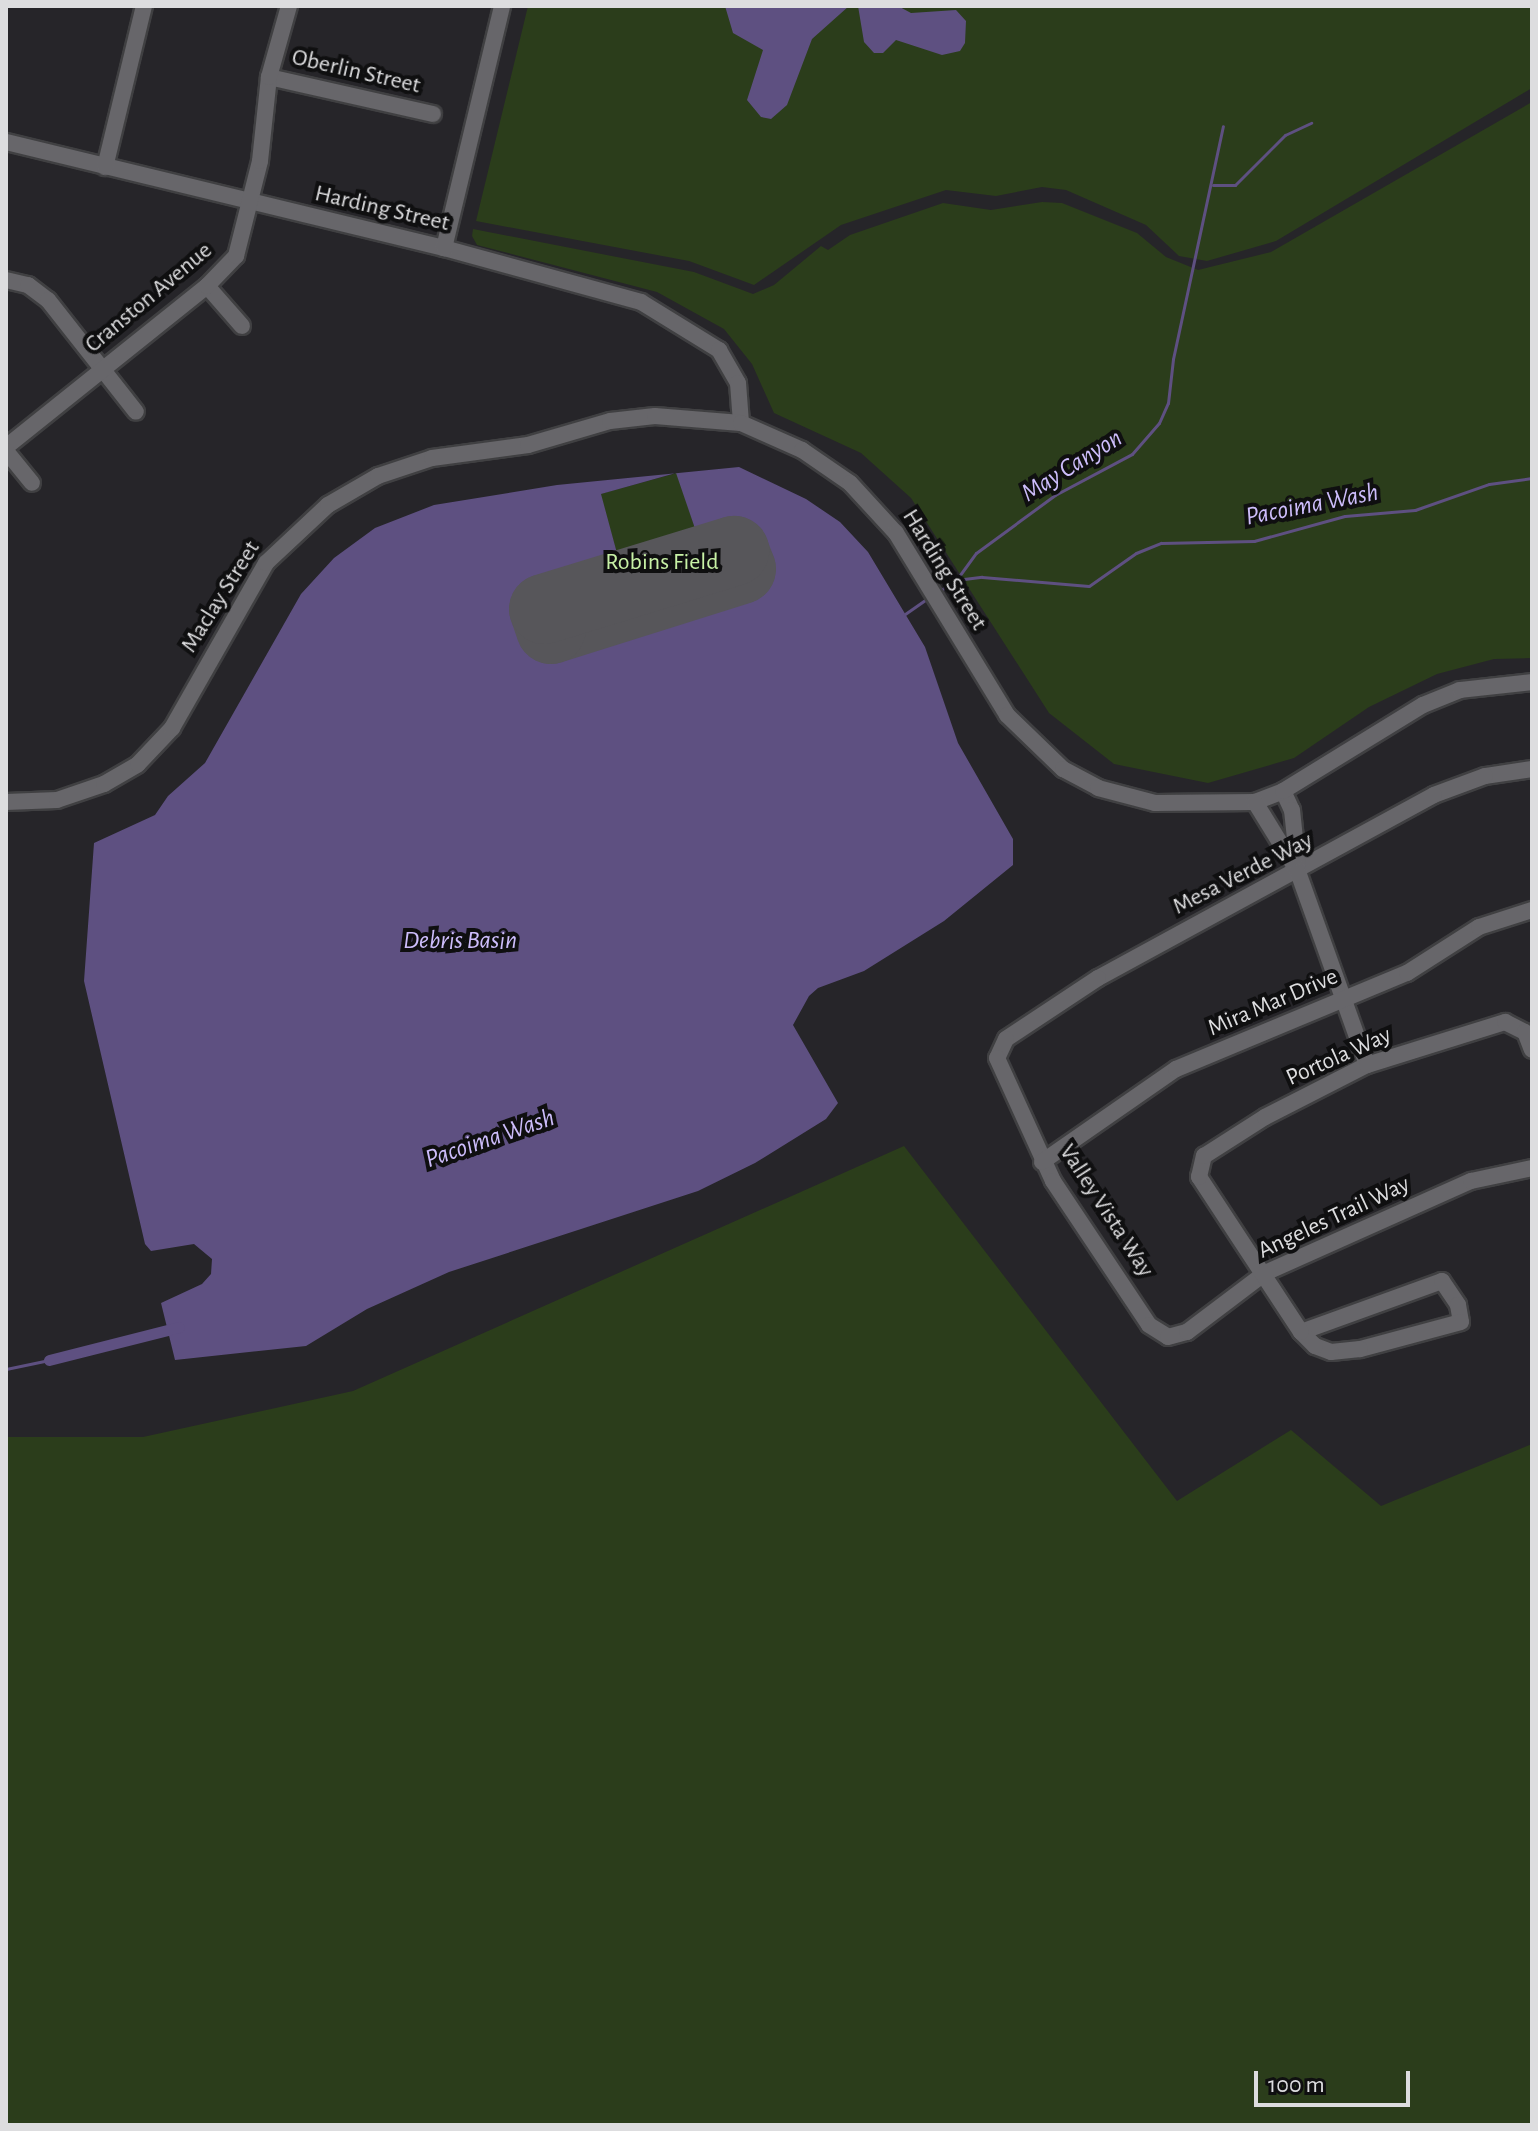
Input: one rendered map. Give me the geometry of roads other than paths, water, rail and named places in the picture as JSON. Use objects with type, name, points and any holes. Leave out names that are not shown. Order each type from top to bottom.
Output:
[{"type":"street","points":[[105,167],[144,6]]},
{"type":"street","name":"Cranston Avenue","points":[[6,449],[102,368],[207,286],[236,256],[250,202],[269,77],[289,6]]},
{"type":"street","points":[[444,248],[502,6]]},
{"type":"street","name":"Oberlin Street","points":[[269,77],[433,114]]},
{"type":"street","name":"Harding Street","points":[[6,142],[444,248],[641,302],[701,335],[731,366],[743,402],[741,423],[802,450],[850,483],[896,533],[1007,715],[1063,769],[1098,788],[1155,803],[1255,802],[1283,791],[1423,705],[1460,690],[1532,682]]},
{"type":"street","points":[[6,280],[28,285],[48,300],[136,412]]},
{"type":"street","points":[[207,286],[242,326]]},
{"type":"street","name":"Maclay Street","points":[[6,802],[57,800],[104,784],[138,764],[172,728],[266,563],[328,505],[378,476],[432,458],[528,445],[610,421],[670,416],[741,423]]},
{"type":"street","points":[[6,449],[32,483]]},
{"type":"street","name":"Mesa Verde Way","points":[[997,1058],[1006,1039],[1098,978],[1298,872],[1434,795],[1485,776],[1532,769]]},
{"type":"street","points":[[1283,791],[1292,810],[1298,872]]},
{"type":"street","points":[[1255,802],[1298,872],[1367,1065]]},
{"type":"street","name":"Mira Mar Drive","points":[[1042,1162],[1167,1074],[1407,973],[1479,927],[1532,910]]},
{"type":"street","name":"Portola Way","points":[[1265,1273],[1199,1177],[1198,1167],[1204,1156],[1223,1142],[1367,1065],[1505,1022],[1525,1032],[1532,1050]]},
{"type":"street","name":"Valley Vista Way","points":[[997,1058],[1042,1162],[1149,1325],[1168,1337]]},
{"type":"street","name":"Angeles Trail Way","points":[[1168,1337],[1187,1332],[1265,1273],[1471,1181],[1532,1168]]},
{"type":"street","points":[[1265,1273],[1301,1332],[1331,1352],[1461,1322],[1458,1305],[1442,1281],[1301,1332]]},
{"type":"water","points":[[725,6],[849,6],[812,39],[787,105],[771,119],[761,117],[747,100],[763,50],[733,33]]},
{"type":"water","points":[[858,6],[898,6],[911,13],[956,10],[966,21],[965,43],[960,51],[942,55],[896,40],[883,53],[874,53],[864,42]]},
{"type":"water","name":"Debris Basin","points":[[739,467],[806,499],[840,522],[868,552],[925,647],[958,743],[1013,839],[1013,865],[944,921],[864,971],[818,988],[809,996],[793,1025],[838,1103],[826,1119],[755,1163],[698,1191],[449,1272],[367,1309],[306,1346],[175,1360],[161,1303],[202,1284],[211,1274],[212,1259],[194,1244],[151,1251],[145,1244],[84,981],[94,843],[155,815],[168,796],[205,763],[301,594],[334,558],[375,528],[434,505],[557,485],[675,473],[601,494],[621,568],[534,593],[548,642],[753,580],[739,539],[702,549],[676,473]]},
{"type":"waterway","points":[[1213,185],[1235,185],[1285,135],[1311,123]]},
{"type":"waterway","name":"May Canyon","points":[[957,579],[976,553],[1055,495],[1132,454],[1159,423],[1168,403],[1173,359],[1223,126]]},
{"type":"waterway","name":"Pacoima Wash","points":[[938,592],[956,580],[982,577],[1089,586],[1136,553],[1161,543],[1254,541],[1345,516],[1415,510],[1489,484],[1532,478]]},
{"type":"waterway","name":"Pacoima Wash","points":[[905,614],[928,598]]},
{"type":"waterway","name":"Pacoima Wash","points":[[49,1360],[179,1327]]},
{"type":"waterway","name":"Pacoima Wash","points":[[6,1369],[49,1360]]},
{"type":"park label","name":"Robins Field","points":[[662,563]]}]
